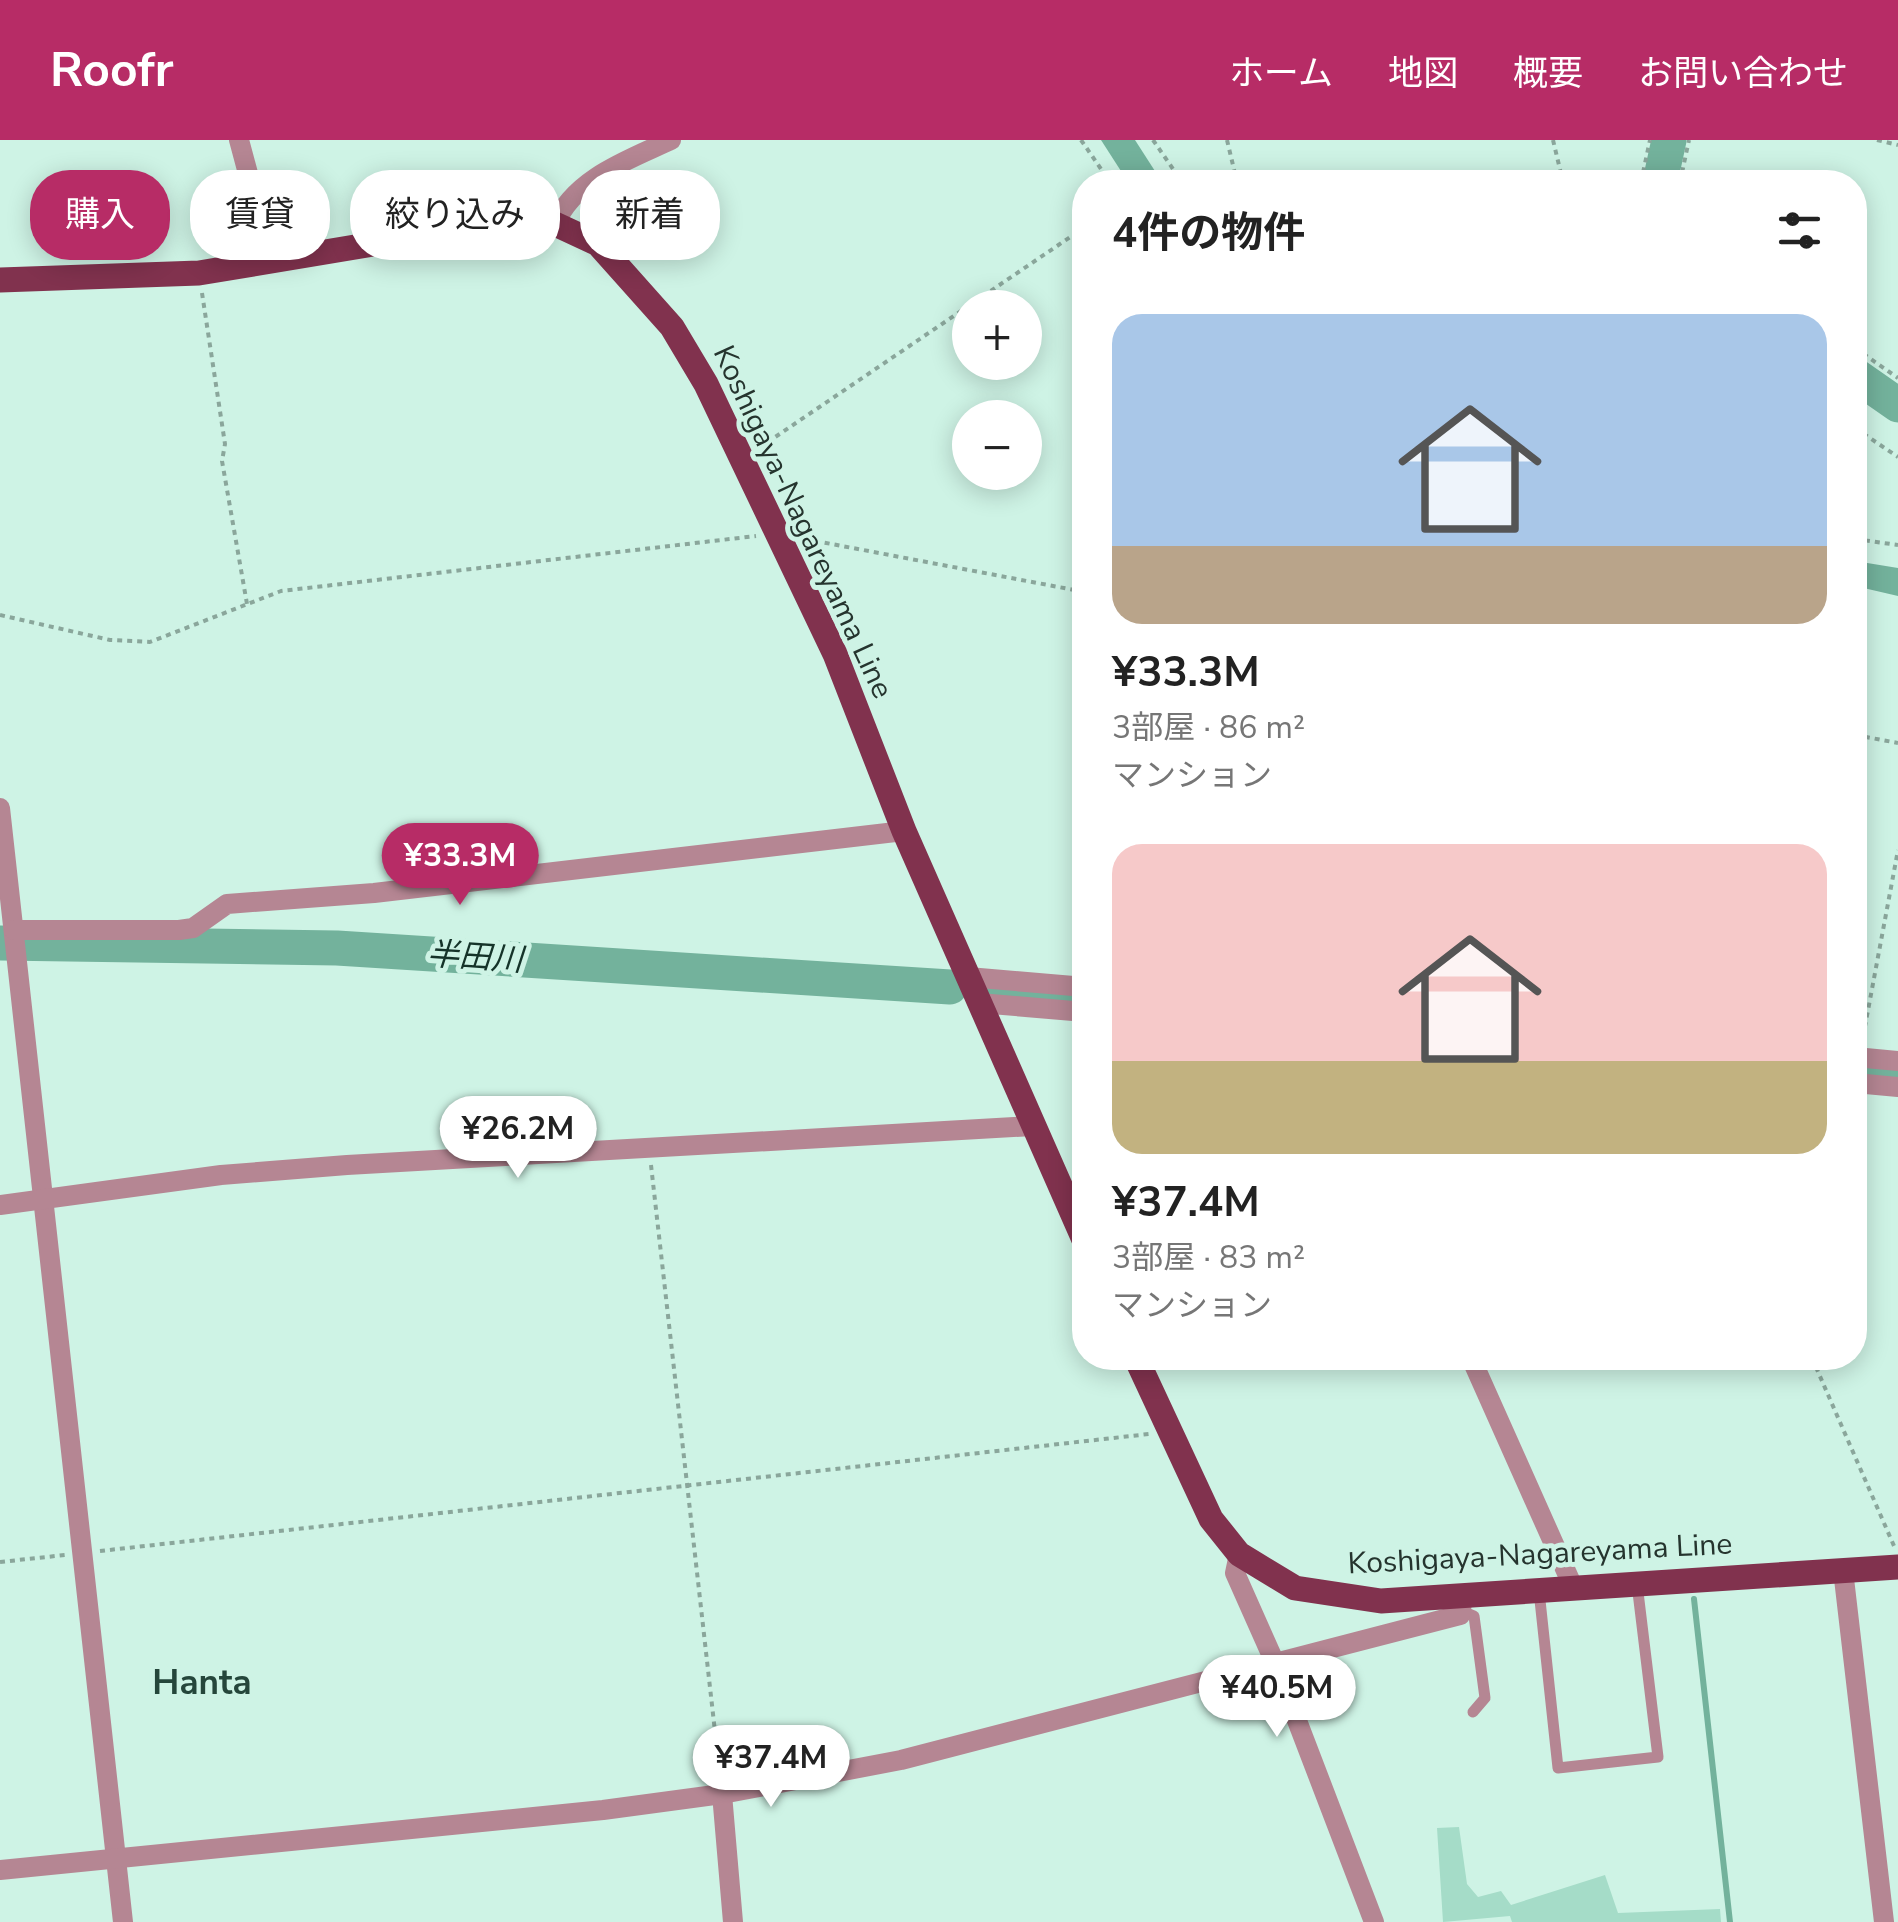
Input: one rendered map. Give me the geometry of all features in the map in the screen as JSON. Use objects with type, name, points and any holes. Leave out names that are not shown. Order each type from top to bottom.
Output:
[{"type":"main road","name":"Koshigaya-Nagareyama Line","points":[[560,226],[598,244],[646,292],[692,358],[834,654],[904,832],[1072,1213]]},
{"type":"main road","name":"Koshigaya-Nagareyama Line","points":[[0,280],[199,273],[350,248]]},
{"type":"main road","name":"Koshigaya-Nagareyama Line","points":[[1141,1370],[1211,1519],[1239,1554],[1275,1578],[1326,1596],[1462,1604],[1539,1591],[1843,1570],[1897,1558]]},
{"type":"street","points":[[239,140],[272,263]]},
{"type":"street","points":[[560,212],[582,187],[672,140]]},
{"type":"street","points":[[0,808],[123,1922]]},
{"type":"street","points":[[15,938],[179,930],[193,928],[227,904],[374,893],[904,832]]},
{"type":"street","points":[[968,978],[1072,986]]},
{"type":"street","points":[[979,1003],[1072,1011]]},
{"type":"street","points":[[1867,1058],[1898,1060]]},
{"type":"street","points":[[1867,1084],[1898,1087]]},
{"type":"street","points":[[0,1204],[311,1168],[1033,1126]]},
{"type":"street","points":[[1477,1370],[1574,1589]]},
{"type":"street","points":[[1239,1554],[1235,1573],[1275,1662],[1374,1922]]},
{"type":"street","points":[[1843,1570],[1884,1922]]},
{"type":"street","points":[[0,1870],[722,1794],[901,1760],[1275,1662],[1376,1640],[1462,1604]]},
{"type":"street","points":[[722,1794],[733,1922]]},
{"type":"lane","points":[[1539,1591],[1558,1768],[1658,1757],[1637,1584]]},
{"type":"lane","points":[[1462,1604],[1474,1616],[1485,1698],[1473,1712]]},
{"type":"path","points":[[1081,140],[1102,170]]},
{"type":"path","points":[[1154,140],[1174,170]]},
{"type":"path","points":[[1227,140],[1234,170]]},
{"type":"path","points":[[1553,140],[1560,170]]},
{"type":"path","points":[[1644,170],[1650,140]]},
{"type":"path","points":[[1683,170],[1689,140]]},
{"type":"path","points":[[1876,140],[1898,145]]},
{"type":"path","points":[[742,459],[1072,235]]},
{"type":"path","points":[[199,273],[225,444],[222,460],[247,604]]},
{"type":"path","points":[[1867,356],[1898,378]]},
{"type":"path","points":[[1867,436],[1898,458]]},
{"type":"path","points":[[0,616],[110,640],[150,642],[247,604],[310,587],[778,534],[1072,590]]},
{"type":"path","points":[[1867,541],[1898,545]]},
{"type":"path","points":[[1867,737],[1898,743]]},
{"type":"path","points":[[1867,1007],[1898,850]]},
{"type":"path","points":[[649,1150],[722,1794]]},
{"type":"path","points":[[1817,1370],[1897,1558]]},
{"type":"path","points":[[0,1562],[687,1489],[1168,1430]]},
{"type":"shaded area","points":[[1101,140],[1135,140],[1154,170],[1120,170]]},
{"type":"shaded area","points":[[1867,563],[1898,568],[1898,596],[1867,589]]},
{"type":"shaded area","points":[[1459,1827],[1467,1884],[1478,1897],[1501,1891],[1511,1905],[1605,1875],[1618,1913],[1720,1909],[1721,1922],[1512,1922],[1510,1916],[1443,1922],[1437,1828]]},
{"type":"waterway","points":[[1663,170],[1669,140]]},
{"type":"waterway","points":[[1867,383],[1898,405]]},
{"type":"waterway","name":"半田川","points":[[0,943],[337,948],[950,987]]},
{"type":"waterway","name":"半田川","points":[[997,991],[1072,998]]},
{"type":"waterway","name":"半田川","points":[[1867,1071],[1898,1074]]},
{"type":"waterway","points":[[1694,1599],[1730,1922]]},
{"type":"district","name":"Hanta","points":[[202,1682]]}]
